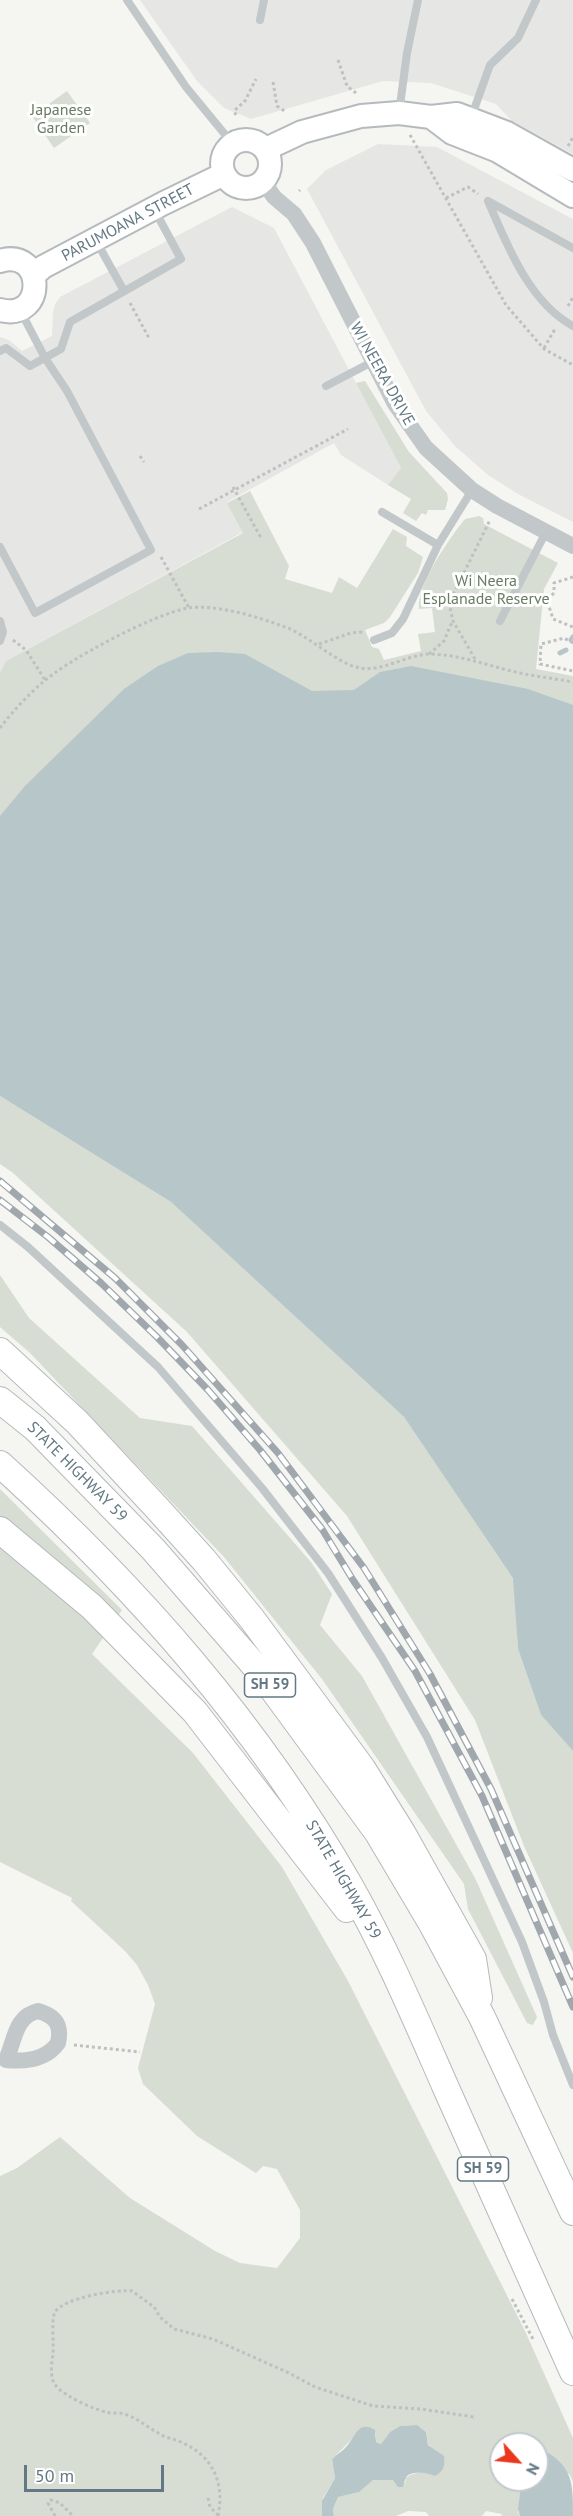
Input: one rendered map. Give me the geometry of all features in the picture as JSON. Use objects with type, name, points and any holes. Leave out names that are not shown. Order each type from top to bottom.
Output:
[{"type":"main road","points":[[266,149],[302,132],[361,116],[399,113],[431,117],[457,114],[507,133],[573,170]]},
{"type":"main road","points":[[431,117],[452,133],[498,151],[573,196]]},
{"type":"main road","points":[[249,139],[257,141],[266,149],[270,163],[269,173],[263,181],[250,188],[242,188],[228,181],[224,174],[222,156],[232,143],[249,139]]},
{"type":"main road","name":"PARUMOANA STREET","points":[[34,275],[43,267],[95,239],[224,174]]},
{"type":"main road","points":[[0,261],[11,259],[20,261],[34,275],[36,285],[34,295],[28,304],[10,310]]},
{"type":"main road","points":[[0,1351],[76,1422],[204,1560],[252,1619],[362,1768],[436,1889],[473,1959],[482,2016]]},
{"type":"main road","name":"STATE HIGHWAY 59","points":[[0,1400],[35,1428],[153,1549],[260,1672],[378,1833],[432,1924],[482,2016],[573,2212]]},
{"type":"main road","name":"STATE HIGHWAY 59","points":[[0,1464],[133,1593],[219,1692],[300,1806],[350,1886],[392,1967],[573,2372]]},
{"type":"main road","points":[[0,1530],[92,1607],[195,1712],[392,1967]]},
{"type":"street","name":"WI NEERA DRIVE","points":[[263,181],[274,197],[294,214],[313,243],[396,404],[426,448],[472,490],[497,506],[573,546]]},
{"type":"street","points":[[39,2011],[55,2018],[59,2025],[58,2043],[53,2050],[32,2060],[3,2062],[20,2022],[28,2013],[39,2011]]},
{"type":"lane","points":[[127,0],[186,87],[232,143]]},
{"type":"lane","points":[[260,20],[264,0]]},
{"type":"lane","points":[[399,113],[407,53],[418,0]]},
{"type":"lane","points":[[471,118],[490,65],[518,38],[536,0]]},
{"type":"lane","points":[[573,248],[488,201],[502,233],[531,286],[556,317],[573,326]]},
{"type":"lane","points":[[0,351],[6,348],[30,366],[61,349],[70,322],[181,259],[154,208]]},
{"type":"lane","points":[[95,239],[124,291]]},
{"type":"lane","points":[[0,547],[35,613],[151,550],[67,391],[10,310]]},
{"type":"lane","points":[[326,386],[374,361]]},
{"type":"lane","points":[[372,635],[392,633],[403,619],[438,545],[472,490]]},
{"type":"lane","points":[[382,512],[438,545]]},
{"type":"lane","points":[[500,621],[546,532]]},
{"type":"lane","points":[[0,621],[3,632],[0,641]]},
{"type":"lane","points":[[0,1225],[28,1247],[158,1367],[262,1488],[328,1573],[382,1658],[428,1737],[522,1942],[544,2002],[553,2035],[573,2085]]},
{"type":"path","points":[[338,60],[347,86],[356,93]]},
{"type":"path","points":[[236,115],[234,111],[245,101],[256,79]]},
{"type":"path","points":[[273,82],[277,106],[286,112]]},
{"type":"path","points":[[410,135],[506,305],[544,348],[573,364]]},
{"type":"path","points":[[569,143],[573,137]]},
{"type":"path","points":[[446,198],[468,187]]},
{"type":"path","points":[[124,291],[149,339]]},
{"type":"path","points":[[566,310],[573,297]]},
{"type":"path","points":[[544,348],[555,329]]},
{"type":"path","points":[[199,509],[234,488],[348,429]]},
{"type":"path","points":[[140,456],[144,462]]},
{"type":"path","points":[[234,488],[261,538]]},
{"type":"path","points":[[476,660],[453,621],[449,603],[497,506]]},
{"type":"path","points":[[161,556],[189,608]]},
{"type":"path","points":[[573,577],[554,583],[554,593],[547,600],[553,620],[573,627]]},
{"type":"path","points":[[0,728],[45,681],[122,635],[160,616],[189,608],[236,613],[273,622],[319,644],[351,666],[363,669],[429,654],[476,660],[510,671],[573,682]]},
{"type":"path","points":[[429,654],[444,641],[453,621]]},
{"type":"path","points":[[3,632],[26,650],[45,681]]},
{"type":"path","points":[[319,644],[351,633],[372,635]]},
{"type":"path","points":[[573,643],[564,638],[541,644],[540,664],[573,671]]},
{"type":"path","points":[[58,2043],[140,2052]]},
{"type":"path","points":[[218,2516],[220,2504],[217,2475],[201,2454],[182,2442],[161,2435],[130,2416],[105,2412],[58,2389],[53,2382],[54,2316],[61,2306],[69,2301],[113,2292],[132,2291],[154,2307],[160,2317],[174,2329],[213,2339],[290,2373],[315,2387],[373,2406],[421,2409],[474,2417]]},
{"type":"path","points":[[208,2498],[210,2507],[218,2516]]},
{"type":"path","points":[[55,2516],[48,2503],[51,2500],[60,2503],[73,2516]]},
{"type":"shaded area","points":[[140,0],[573,0],[573,154],[512,121],[496,104],[431,83],[383,81],[251,119],[224,108],[197,81]]},
{"type":"shaded area","points":[[378,144],[437,147],[573,219],[573,522],[518,494],[488,475],[455,446],[426,411],[307,189],[326,170]]},
{"type":"shaded area","points":[[232,207],[274,228],[401,468],[388,485],[341,455],[334,443],[227,502],[243,532],[6,661],[0,673],[0,337],[9,340],[22,351],[52,336],[53,313],[60,297]]},
{"type":"shaded area","points":[[188,653],[245,654],[312,691],[354,690],[380,672],[411,666],[528,689],[573,705],[573,1751],[541,1715],[518,1649],[513,1578],[404,1417],[171,1202],[0,1096],[0,816],[25,786],[124,689],[158,666]]},
{"type":"shaded area","points":[[417,2425],[426,2432],[428,2445],[444,2456],[444,2466],[440,2473],[434,2476],[424,2473],[408,2475],[403,2487],[398,2487],[393,2480],[373,2480],[359,2492],[338,2497],[333,2509],[334,2516],[322,2516],[322,2501],[335,2478],[332,2459],[345,2448],[358,2430],[369,2427],[375,2430],[376,2442],[381,2444],[390,2432],[400,2426]]},
{"type":"shaded area","points":[[549,2453],[558,2460],[569,2475],[573,2516],[520,2516],[518,2509],[520,2492],[549,2492]]},
{"type":"green space","name":"Japanese Garden","points":[[67,91],[90,123],[54,148],[32,116]]},
{"type":"green space","points":[[365,381],[409,452],[447,493],[445,510],[428,510],[426,515],[422,513],[416,521],[403,513],[411,499],[388,485],[401,468],[356,383]]},
{"type":"green space","name":"Wi Neera Esplanade Reserve","points":[[250,491],[289,566],[285,579],[332,593],[339,577],[357,588],[393,529],[407,537],[406,546],[423,557],[418,573],[390,617],[384,623],[365,630],[372,647],[379,649],[384,660],[421,651],[418,634],[435,632],[432,608],[419,609],[423,587],[435,562],[465,519],[479,516],[483,518],[484,524],[558,563],[544,589],[536,669],[573,676],[573,1083],[0,887],[0,673],[6,661],[243,533],[227,503]]},
{"type":"green space","points":[[0,1096],[171,1202],[404,1417],[514,1578],[518,1649],[541,1715],[573,1751],[573,1953],[524,1846],[475,1720],[347,1516],[187,1332],[13,1173],[0,1164]]},
{"type":"green space","points":[[0,1275],[29,1318],[140,1418],[192,1426],[311,1562],[332,1594],[320,1625],[362,1676],[475,1878],[537,2017],[533,2025],[527,2023],[468,1909],[464,1884],[322,1679],[224,1557],[30,1353],[0,1327]]},
{"type":"green space","points":[[0,1489],[122,1610],[92,1654],[193,1753],[282,1867],[348,1981],[525,2331],[573,2438],[573,2482],[570,2475],[549,2458],[549,2432],[489,2432],[489,2492],[520,2492],[518,2512],[520,2516],[501,2516],[502,2514],[486,2511],[482,2516],[429,2516],[426,2512],[408,2511],[396,2516],[334,2516],[333,2509],[338,2497],[358,2492],[373,2480],[388,2479],[405,2483],[406,2478],[416,2473],[428,2473],[434,2476],[434,2450],[428,2444],[426,2432],[417,2425],[400,2426],[390,2432],[381,2444],[376,2442],[376,2433],[353,2438],[332,2459],[335,2478],[323,2498],[322,2516],[0,2516],[0,2176],[17,2168],[60,2137],[130,2198],[215,2251],[240,2263],[277,2268],[300,2238],[300,2210],[277,2169],[263,2166],[256,2173],[197,2136],[143,2084],[138,2068],[155,2004],[137,1965],[71,1901],[72,1898],[0,1862]]},
{"type":"waterway","points":[[560,653],[566,650]]},
{"type":"railway","points":[[0,1181],[115,1278],[182,1345],[278,1453],[364,1568],[430,1674],[491,1789],[573,1977]]},
{"type":"railway","points":[[0,1200],[48,1237],[101,1283],[157,1337],[208,1390],[260,1450],[322,1529],[353,1580],[415,1671],[482,1796],[573,2007]]}]
